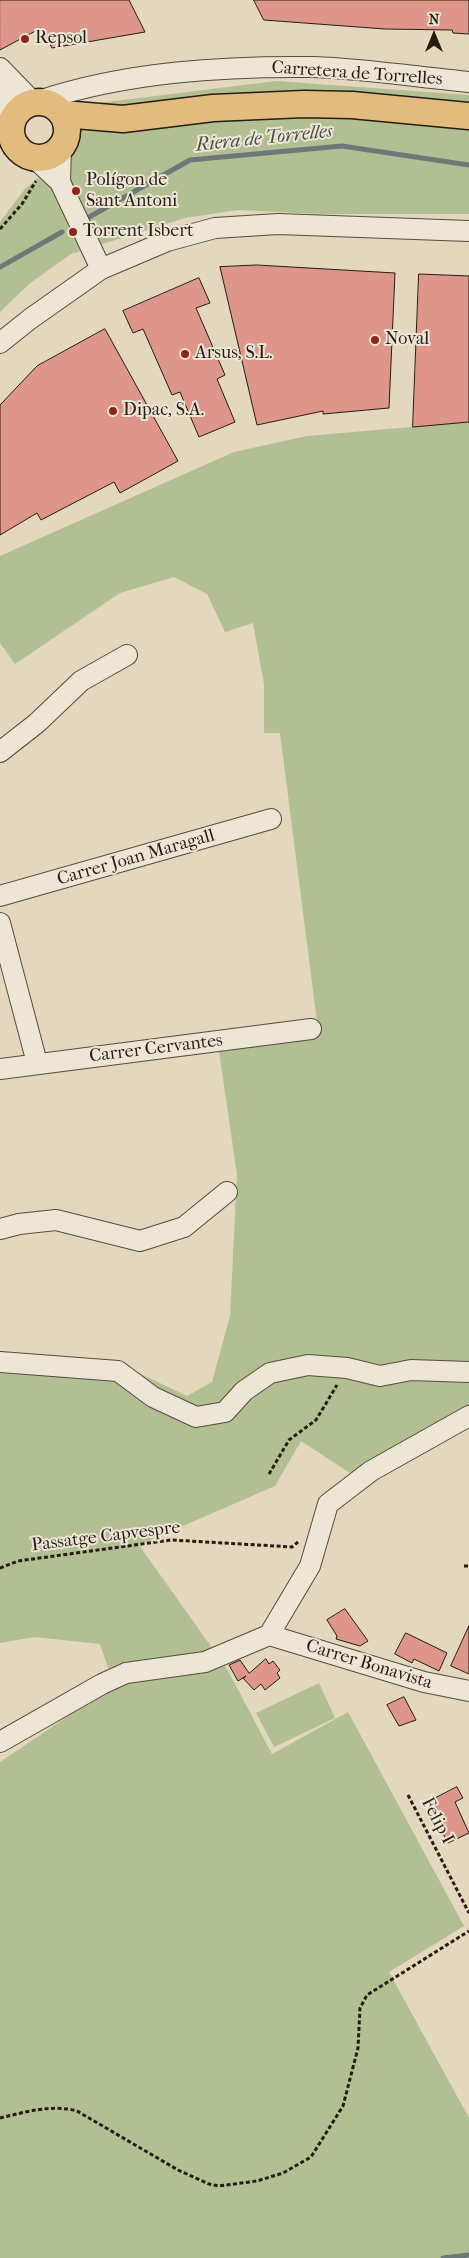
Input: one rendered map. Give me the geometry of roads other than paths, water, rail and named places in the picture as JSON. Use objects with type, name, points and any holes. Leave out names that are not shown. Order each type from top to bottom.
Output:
[{"type":"main road","points":[[36,102],[56,107],[63,114],[67,128],[63,144],[48,156],[24,156],[12,138],[8,124],[18,110],[36,102]]},
{"type":"main road","name":"Carretera de Torrelles","points":[[63,114],[123,119],[213,108],[270,104],[352,105],[469,116]]},
{"type":"main road","name":"Carretera de Torrelles","points":[[63,144],[123,119]]},
{"type":"street","points":[[0,68],[36,102]]},
{"type":"street","name":"Carretera de Torrelles","points":[[36,102],[65,92],[146,77],[238,68],[315,68],[469,82]]},
{"type":"street","points":[[0,81],[6,105],[8,124]]},
{"type":"street","points":[[60,182],[63,144]]},
{"type":"street","points":[[24,156],[60,182],[101,269]]},
{"type":"street","points":[[0,344],[30,319],[101,269],[167,241],[215,228],[278,224],[469,231]]},
{"type":"street","points":[[0,752],[37,723],[81,681],[127,655]]},
{"type":"street","name":"Carrer Joan Maragall","points":[[0,896],[271,819]]},
{"type":"street","points":[[0,923],[37,1063]]},
{"type":"street","name":"Carrer Cervantes","points":[[0,1069],[311,1029]]},
{"type":"street","points":[[0,1229],[19,1224],[56,1220],[140,1241],[184,1227],[227,1192]]},
{"type":"street","points":[[0,1362],[118,1371],[153,1397],[196,1417],[225,1412],[244,1391],[270,1372],[308,1365],[347,1368],[380,1376],[411,1370],[469,1372]]},
{"type":"street","points":[[0,1742],[102,1684],[126,1674],[205,1662],[269,1635],[310,1566],[328,1504],[371,1471],[469,1416]]},
{"type":"street","name":"Carrer Bonavista","points":[[269,1635],[424,1682],[469,1691]]},
{"type":"waterway","name":"Riera de Torrelles","points":[[84,220],[190,160],[342,146],[469,165]]},
{"type":"waterway","name":"Riera de Torrelles","points":[[0,267],[62,232]]},
{"type":"waterway","points":[[443,2258],[469,2255]]},
{"type":"place","name":"Repsol","points":[[25,39]]},
{"type":"place","name":"Polígon de Sant Antoni","points":[[76,191]]},
{"type":"place","name":"Torrent Isbert","points":[[73,232]]},
{"type":"place","name":"Noval","points":[[375,340]]},
{"type":"place","name":"Arsus, S.L.","points":[[185,354]]},
{"type":"place","name":"Dipac, S.A.","points":[[113,411]]}]
